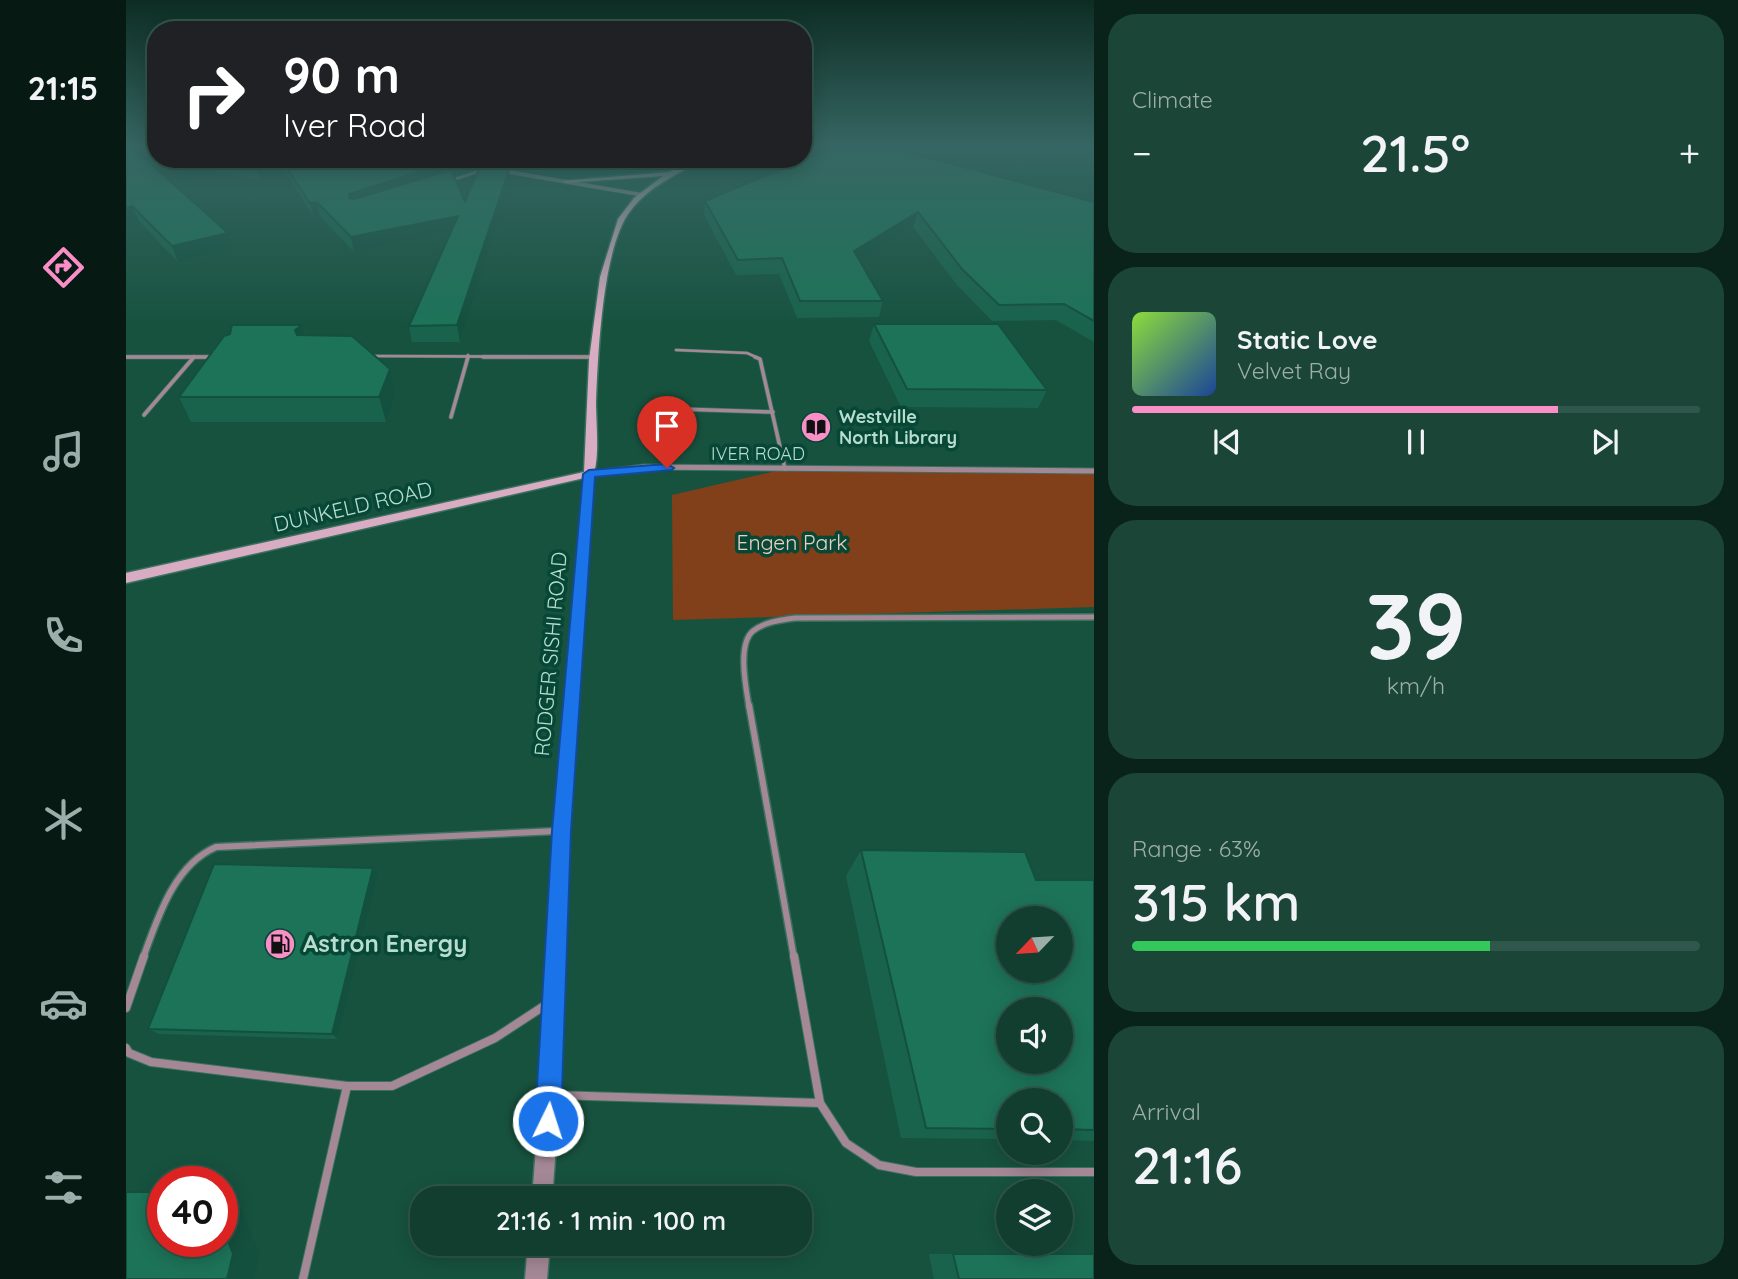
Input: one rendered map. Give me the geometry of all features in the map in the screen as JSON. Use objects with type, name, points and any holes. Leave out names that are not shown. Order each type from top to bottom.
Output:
[{"type":"main road","name":"RODGER SISHI ROAD","points":[[589,474],[595,316],[606,264],[619,223],[634,206]]},
{"type":"main road","name":"DUNKELD ROAD","points":[[126,579],[589,474]]},
{"type":"street","name":"IVER ROAD","points":[[589,474],[644,467],[1094,471]]},
{"type":"street","name":"RODGER SISHI ROAD","points":[[543,1186],[555,1000],[561,831],[589,474]]},
{"type":"street","points":[[536,1279],[538,1256]]},
{"type":"lane","points":[[676,350],[747,353],[758,357],[763,363],[785,469]]},
{"type":"lane","points":[[451,417],[468,355]]},
{"type":"lane","points":[[126,357],[216,356]]},
{"type":"lane","points":[[361,356],[594,356]]},
{"type":"lane","points":[[144,415],[194,357]]},
{"type":"lane","points":[[678,409],[772,412]]},
{"type":"lane","points":[[1094,617],[795,618],[768,622],[748,634],[743,645],[746,688],[820,1103],[846,1143],[879,1165],[916,1172],[1094,1172]]},
{"type":"lane","points":[[126,1008],[143,954],[179,879],[198,855],[216,847],[561,831]]},
{"type":"lane","points":[[126,1048],[129,1053],[151,1062],[347,1086],[392,1086],[484,1043],[555,1000]]},
{"type":"lane","points":[[303,1279],[347,1086]]},
{"type":"lane","points":[[550,1095],[820,1103]]},
{"type":"green space","name":"Engen Park","points":[[785,469],[1094,470],[1094,607],[673,620],[672,495]]},
{"type":"building","points":[[126,206],[198,206],[228,233],[172,246],[132,206],[126,208]]},
{"type":"building","points":[[321,206],[497,206],[457,325],[409,326],[458,216],[351,237]]},
{"type":"building","points":[[708,206],[1094,206],[1094,321],[1064,304],[999,305],[962,269],[918,212],[854,251],[883,301],[800,301],[782,258],[738,260]]},
{"type":"building","points":[[874,324],[998,324],[1047,390],[907,389]]},
{"type":"building","points":[[232,325],[302,325],[295,330],[297,335],[352,336],[390,369],[379,397],[179,397],[224,336],[230,334]]},
{"type":"building","points":[[861,850],[1025,852],[1036,880],[1094,880],[1094,1130],[1073,1129],[1073,1088],[996,1088],[996,1129],[926,1128]]},
{"type":"building","points":[[214,864],[373,868],[332,1034],[148,1029]]},
{"type":"building","points":[[126,1192],[147,1192],[147,1257],[232,1257],[227,1279],[126,1279]]},
{"type":"building","points":[[953,1254],[1094,1254],[1094,1279],[959,1279]]},
{"type":"place","name":"Westville North Library","points":[[816,427]]},
{"type":"place","name":"Astron Energy","points":[[280,944]]},
{"type":"route","points":[[548,1121],[561,831],[589,474],[644,467],[667,468]]}]
